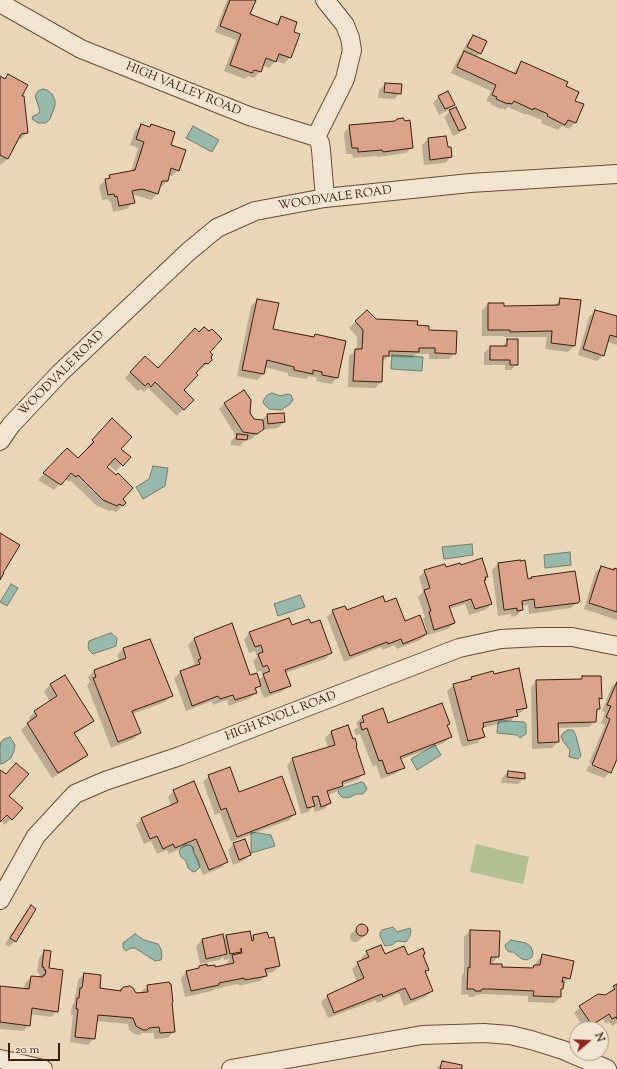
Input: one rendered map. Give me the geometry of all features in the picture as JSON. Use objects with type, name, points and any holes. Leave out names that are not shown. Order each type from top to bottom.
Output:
[{"type":"street","points":[[325,0],[345,25],[350,38],[352,50],[345,79],[316,137],[320,143],[325,198]]},
{"type":"street","name":"HIGH VALLEY ROAD","points":[[0,3],[81,49],[249,116],[316,137]]},
{"type":"street","name":"WOODVALE ROAD","points":[[0,441],[11,424],[60,374],[188,252],[217,228],[255,211],[325,198],[470,183],[617,174]]},
{"type":"street","name":"HIGH KNOLL ROAD","points":[[0,900],[36,836],[75,794],[105,781],[180,756],[459,648],[501,639],[540,637],[572,637],[617,646]]},
{"type":"street","points":[[231,1069],[422,1035],[484,1033],[510,1035],[531,1040],[563,1050],[607,1069]]},
{"type":"street","points":[[0,1059],[43,1069]]},
{"type":"green space","points":[[476,844],[529,857],[523,884],[470,872]]},
{"type":"shaded area","points":[[43,89],[52,94],[55,100],[55,106],[50,119],[46,123],[38,123],[32,119],[33,116],[38,114],[40,111],[35,96],[38,91]]},
{"type":"shaded area","points":[[193,126],[219,140],[212,152],[186,138]]},
{"type":"shaded area","points":[[392,355],[423,357],[422,371],[391,369]]},
{"type":"shaded area","points":[[272,393],[280,396],[288,394],[291,395],[293,400],[281,410],[269,409],[263,401],[267,395]]},
{"type":"shaded area","points":[[153,466],[168,468],[165,486],[143,499],[136,487],[149,479]]},
{"type":"shaded area","points":[[472,544],[473,555],[444,559],[442,547]]},
{"type":"shaded area","points":[[570,552],[571,565],[545,568],[544,555]]},
{"type":"shaded area","points":[[11,584],[18,588],[7,606],[0,602]]},
{"type":"shaded area","points":[[300,595],[305,607],[278,616],[274,604]]},
{"type":"shaded area","points":[[111,633],[117,638],[116,646],[93,654],[89,650],[89,641]]},
{"type":"shaded area","points":[[502,719],[506,721],[524,722],[526,724],[526,734],[520,738],[517,735],[497,733],[498,722]]},
{"type":"shaded area","points":[[568,730],[573,730],[576,736],[581,756],[578,759],[569,757],[570,750],[561,736]]},
{"type":"shaded area","points":[[10,737],[15,745],[14,751],[11,758],[0,764],[1,742]]},
{"type":"shaded area","points":[[435,745],[441,755],[417,770],[411,759]]},
{"type":"shaded area","points":[[361,782],[364,783],[367,789],[363,794],[356,794],[348,798],[342,797],[339,794],[339,789]]},
{"type":"shaded area","points":[[251,832],[271,835],[275,846],[251,853]]},
{"type":"shaded area","points":[[186,845],[193,847],[200,867],[193,872],[188,868],[186,861],[181,857],[179,851]]},
{"type":"shaded area","points":[[393,927],[397,932],[410,928],[410,936],[406,942],[397,941],[392,945],[385,946],[380,933],[382,930]]},
{"type":"shaded area","points":[[135,934],[144,940],[158,944],[161,949],[161,960],[155,961],[135,948],[131,948],[126,951],[123,948],[123,943]]},
{"type":"shaded area","points":[[511,940],[526,943],[531,947],[533,953],[532,957],[527,960],[522,959],[513,952],[509,952],[505,945]]},
{"type":"building","points":[[230,0],[256,0],[250,14],[278,25],[281,16],[297,22],[294,32],[300,34],[291,58],[279,54],[276,62],[266,58],[261,72],[254,70],[252,73],[230,65],[241,34],[220,26]]},
{"type":"building","points":[[473,35],[487,41],[481,54],[467,47]]},
{"type":"building","points":[[464,51],[516,74],[521,61],[568,82],[566,86],[579,92],[575,101],[584,104],[576,123],[568,120],[565,125],[547,116],[548,114],[534,108],[533,110],[514,101],[512,104],[508,104],[496,99],[497,97],[492,95],[496,85],[457,67]]},
{"type":"building","points":[[8,74],[28,85],[22,96],[24,96],[28,133],[21,134],[8,159],[0,155],[0,76],[5,79]]},
{"type":"building","points":[[385,83],[402,84],[401,94],[384,92]]},
{"type":"building","points":[[448,91],[455,105],[445,109],[438,96]]},
{"type":"building","points":[[456,107],[466,128],[459,131],[449,110]]},
{"type":"building","points":[[403,118],[405,121],[410,120],[413,148],[383,152],[382,150],[358,152],[358,148],[352,148],[349,125],[395,121]]},
{"type":"building","points":[[141,124],[150,127],[151,124],[175,132],[171,145],[186,150],[179,171],[171,168],[168,181],[162,181],[158,194],[142,189],[132,191],[135,203],[119,206],[117,196],[115,197],[114,194],[108,195],[105,179],[110,178],[109,175],[135,170],[144,142],[136,139]]},
{"type":"building","points":[[446,136],[448,147],[451,147],[452,157],[430,160],[428,138]]},
{"type":"building","points":[[560,298],[581,300],[575,346],[551,343],[552,331],[510,332],[510,330],[488,330],[488,303],[504,303],[504,306],[559,305]]},
{"type":"building","points":[[257,299],[279,303],[273,329],[314,337],[315,334],[346,341],[338,378],[322,375],[322,372],[313,370],[313,374],[294,370],[294,367],[267,360],[264,374],[242,370]]},
{"type":"building","points":[[367,310],[376,319],[418,321],[417,325],[429,326],[429,330],[457,331],[456,354],[435,353],[435,348],[419,348],[419,352],[389,351],[389,356],[383,356],[382,382],[353,381],[355,349],[362,349],[363,330],[355,321]]},
{"type":"building","points":[[595,310],[617,316],[617,337],[610,335],[604,356],[583,349]]},
{"type":"building","points":[[204,327],[209,331],[212,329],[222,339],[210,352],[213,355],[211,356],[212,360],[208,364],[205,363],[196,373],[198,375],[184,390],[194,400],[184,410],[155,382],[151,387],[148,383],[145,386],[130,372],[145,356],[158,368],[195,328],[199,332]]},
{"type":"building","points":[[507,339],[518,339],[518,365],[510,365],[510,360],[490,360],[490,346],[507,346]]},
{"type":"building","points":[[244,390],[251,400],[250,413],[254,419],[263,420],[264,429],[257,434],[243,432],[224,403]]},
{"type":"building","points":[[284,413],[285,422],[268,424],[267,414]]},
{"type":"building","points":[[112,418],[132,437],[121,449],[131,457],[123,466],[115,458],[107,467],[116,475],[118,473],[133,488],[123,499],[126,503],[123,506],[119,504],[117,506],[103,500],[78,475],[76,477],[71,473],[61,485],[43,473],[67,448],[78,458],[94,442],[92,440]]},
{"type":"building","points":[[237,434],[248,435],[247,440],[236,439]]},
{"type":"building","points":[[0,533],[20,545],[0,580]]},
{"type":"building","points":[[482,558],[488,577],[485,577],[486,580],[484,580],[492,604],[475,609],[471,599],[449,606],[455,623],[434,630],[429,612],[431,611],[424,590],[430,588],[424,570],[445,564],[446,567],[460,563],[461,565]]},
{"type":"building","points":[[525,560],[528,579],[532,578],[531,577],[575,571],[580,601],[578,603],[535,608],[534,599],[522,601],[523,610],[517,611],[517,608],[504,610],[498,563]]},
{"type":"building","points":[[601,566],[614,570],[614,568],[617,569],[617,612],[589,603]]},
{"type":"building","points":[[383,596],[385,602],[396,598],[405,621],[420,615],[427,634],[403,644],[401,639],[388,644],[387,642],[350,656],[332,610],[345,606],[347,610]]},
{"type":"building","points":[[289,618],[292,625],[309,619],[311,623],[320,620],[332,653],[285,670],[291,686],[270,693],[263,674],[270,671],[267,665],[263,667],[258,654],[263,652],[261,645],[255,647],[249,632]]},
{"type":"building","points":[[232,623],[250,675],[257,673],[261,686],[255,688],[257,693],[235,700],[233,695],[220,699],[218,696],[192,706],[180,671],[200,664],[198,660],[201,659],[194,638]]},
{"type":"building","points":[[150,639],[173,696],[132,711],[141,733],[118,742],[93,678],[96,677],[94,670],[126,658],[123,648]]},
{"type":"building","points":[[519,668],[527,708],[516,710],[518,716],[483,723],[484,727],[482,728],[485,737],[468,741],[453,684],[493,671],[494,674]]},
{"type":"building","points":[[65,675],[94,721],[74,733],[88,755],[58,773],[27,723],[37,716],[34,711],[57,696],[50,684]]},
{"type":"building","points":[[582,676],[601,676],[602,699],[599,698],[600,709],[597,709],[596,722],[558,723],[559,742],[538,743],[536,680],[582,679]]},
{"type":"building","points":[[617,682],[617,759],[611,773],[592,765],[610,719],[606,717],[611,706],[607,705]]},
{"type":"building","points":[[442,703],[450,724],[447,725],[452,737],[400,757],[405,768],[387,774],[382,760],[379,761],[367,728],[362,730],[360,723],[364,722],[362,716],[383,708],[388,723]]},
{"type":"building","points":[[348,725],[353,739],[355,738],[365,774],[342,782],[343,786],[327,791],[331,803],[321,807],[318,796],[312,797],[315,806],[307,808],[292,758],[335,745],[331,731]]},
{"type":"building","points":[[16,763],[29,774],[9,796],[23,808],[12,820],[7,815],[0,822],[0,770],[6,774]]},
{"type":"building","points":[[230,767],[239,792],[282,776],[296,814],[237,837],[226,808],[221,810],[208,775]]},
{"type":"building","points":[[508,771],[525,773],[525,779],[507,777]]},
{"type":"building","points":[[194,781],[228,862],[209,870],[196,839],[175,848],[173,844],[163,849],[157,836],[150,839],[141,818],[178,802],[173,790]]},
{"type":"building","points":[[245,839],[251,855],[239,860],[233,843]]},
{"type":"building","points":[[31,905],[36,909],[16,942],[10,938]]},
{"type":"building","points":[[360,924],[364,924],[368,930],[364,936],[360,936],[356,932],[356,928]]},
{"type":"building","points":[[470,930],[500,931],[499,957],[491,957],[490,964],[502,964],[502,967],[533,968],[534,965],[540,965],[542,954],[574,961],[570,979],[563,977],[562,982],[564,982],[563,989],[561,989],[561,997],[533,996],[534,991],[482,989],[481,991],[475,991],[474,989],[467,989],[468,967],[470,968]]},
{"type":"building","points":[[250,931],[252,941],[254,940],[253,935],[267,932],[269,938],[274,937],[280,966],[265,969],[267,976],[245,980],[244,978],[191,991],[186,971],[199,968],[199,966],[207,964],[207,966],[215,965],[215,967],[234,963],[232,955],[242,953],[241,948],[241,952],[230,954],[226,935]]},
{"type":"building","points":[[223,934],[227,954],[206,959],[202,939]]},
{"type":"building","points":[[381,945],[385,954],[404,946],[408,955],[423,948],[425,954],[423,955],[429,970],[425,971],[433,991],[411,1000],[405,988],[383,997],[382,994],[334,1013],[327,995],[364,978],[357,962],[369,957],[366,951]]},
{"type":"building","points":[[44,950],[51,951],[49,968],[63,970],[58,1012],[32,1008],[30,1026],[0,1022],[0,986],[29,989],[31,976],[43,977],[43,975],[45,975],[46,970],[42,967]]},
{"type":"building","points":[[84,973],[101,975],[100,988],[121,991],[124,987],[130,986],[136,993],[148,992],[147,985],[169,982],[171,984],[175,1032],[160,1033],[159,1027],[143,1030],[136,1026],[133,1018],[98,1015],[95,1039],[75,1037],[78,1009],[76,1009],[77,998],[79,998],[80,988],[82,988]]},
{"type":"building","points":[[617,984],[617,1019],[616,1017],[612,1019],[609,1014],[598,1021],[589,1021],[579,1006],[598,994],[605,995],[615,989],[613,986]]},
{"type":"building","points":[[442,1061],[462,1065],[462,1069],[440,1069]]}]
